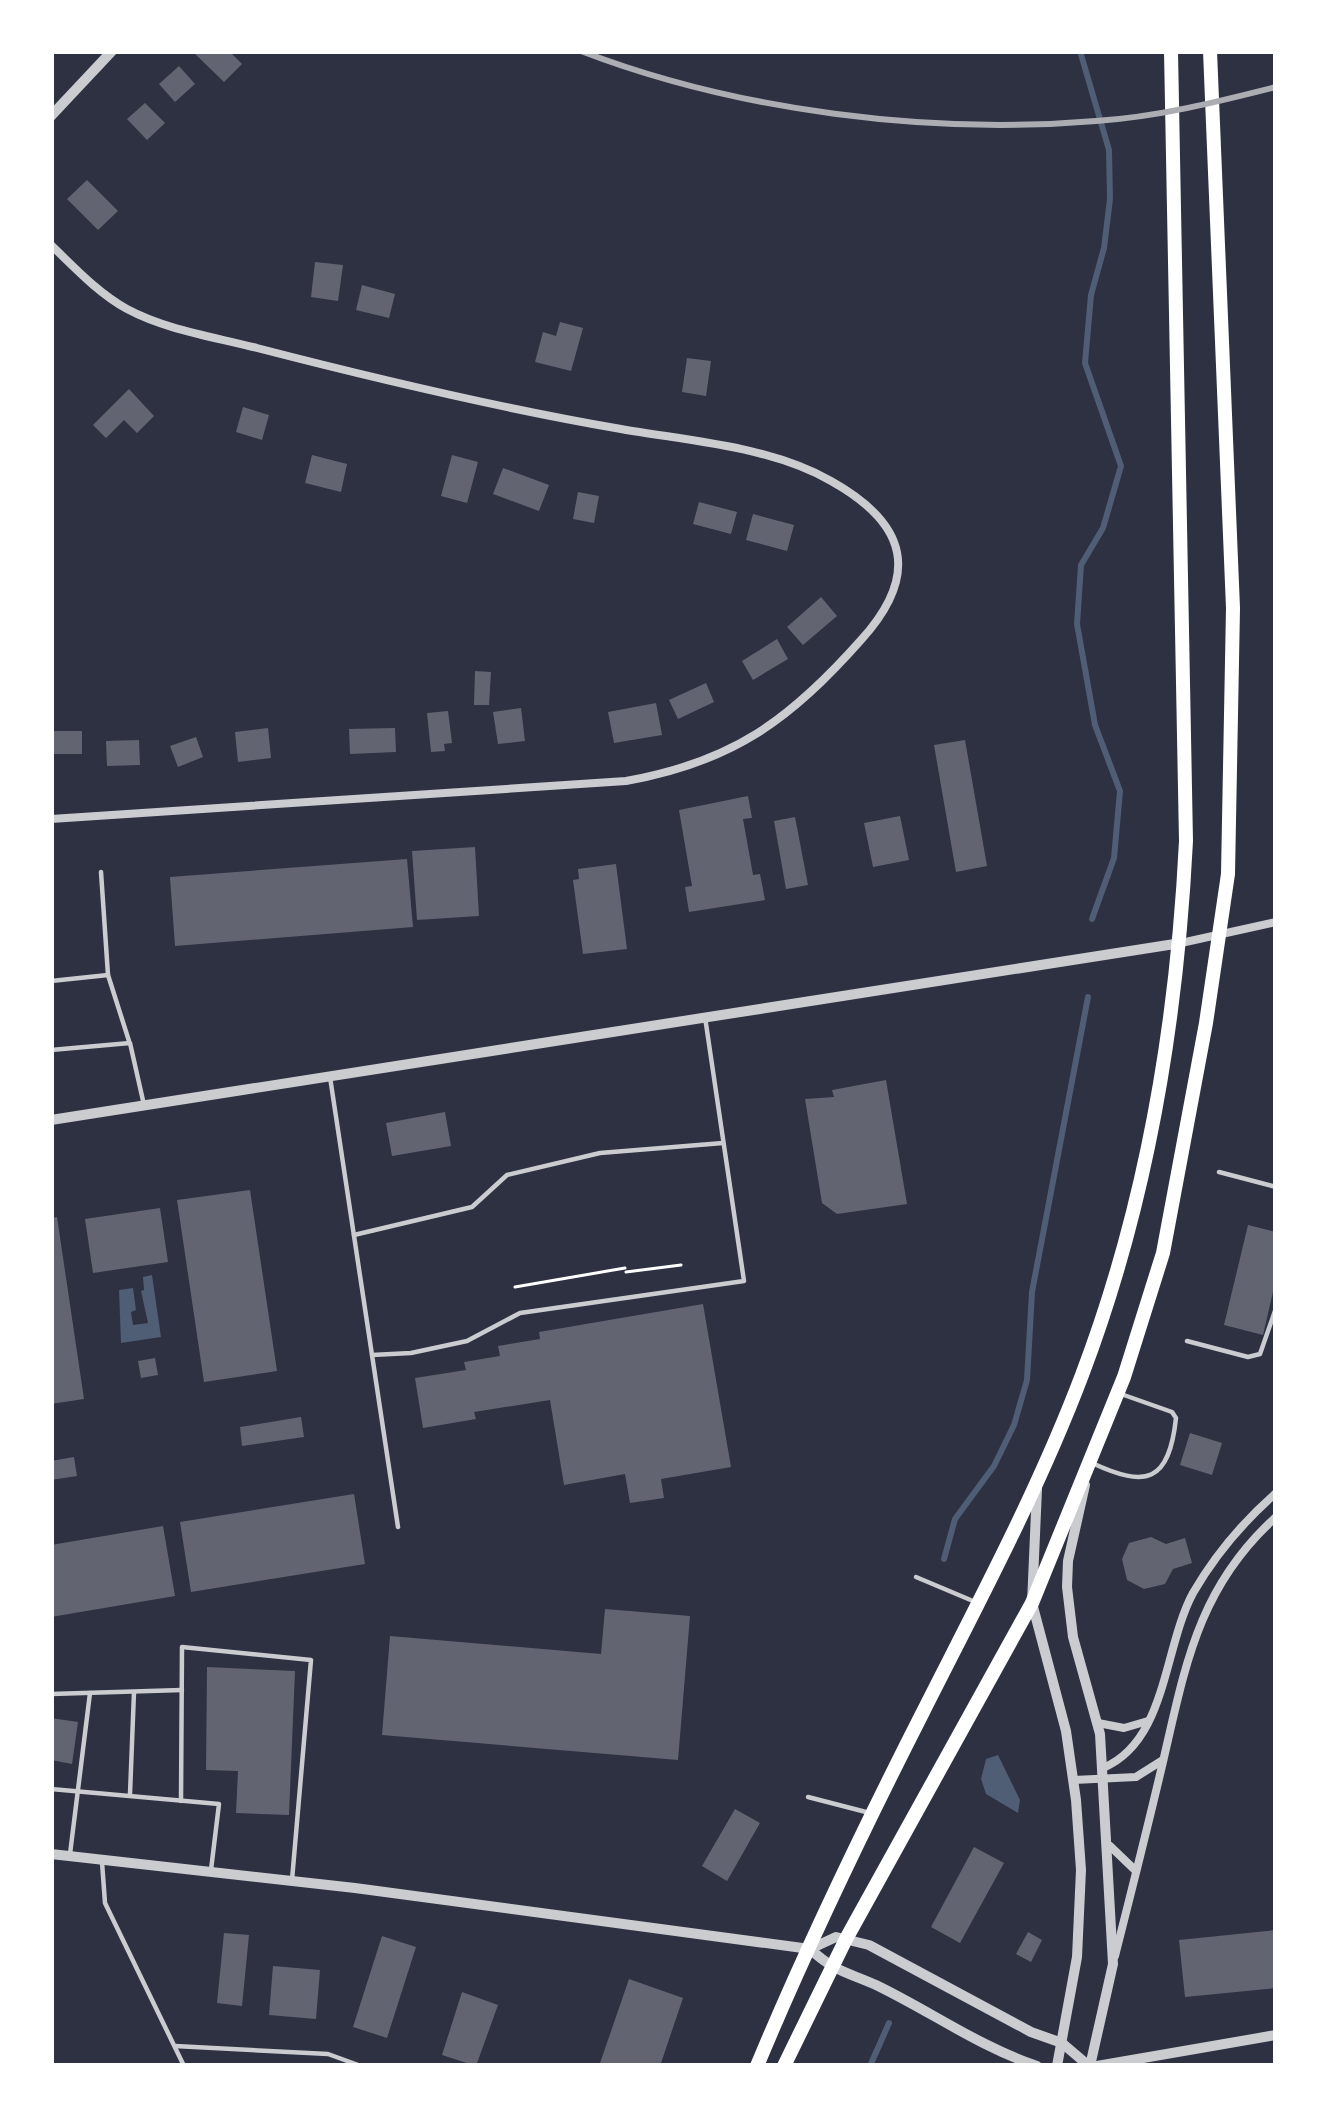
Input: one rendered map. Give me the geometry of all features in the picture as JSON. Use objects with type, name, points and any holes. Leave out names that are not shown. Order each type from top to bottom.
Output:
[{"type":"highway","points":[[758,2066],[872,1814],[1037,1486],[1103,1316],[1132,1220],[1167,1049],[1180,943],[1186,713],[1171,51]]},
{"type":"highway","points":[[784,2066],[846,1939],[1032,1603],[1118,1394],[1163,1252],[1228,874],[1233,608],[1210,51]]},
{"type":"street","points":[[51,116],[112,51]]},
{"type":"street","points":[[51,245],[109,298],[166,324],[333,367],[578,422],[718,446],[808,470],[868,508],[885,528],[900,564],[893,600],[824,682],[767,730],[700,764],[626,781],[51,819]]},
{"type":"street","points":[[51,1120],[1180,943],[1276,922]]},
{"type":"street","points":[[1090,1468],[1068,1561],[1067,1587],[1073,1637],[1099,1723],[1113,1964]]},
{"type":"street","points":[[1037,1486],[1032,1603],[1074,1780],[1081,1913],[1057,2066]]},
{"type":"street","points":[[1103,1774],[1132,1751],[1149,1720],[1177,1627],[1192,1596],[1231,1538],[1276,1493]]},
{"type":"street","points":[[1092,2066],[1182,1672],[1202,1616],[1239,1556],[1276,1516]]},
{"type":"street","points":[[1099,1723],[1124,1728],[1149,1720]]},
{"type":"street","points":[[1074,1780],[1103,1774],[1136,1777],[1164,1759]]},
{"type":"street","points":[[1109,1846],[1137,1872]]},
{"type":"street","points":[[51,1854],[810,1949],[836,1937],[846,1939],[890,1954],[1030,2032],[1062,2043],[1092,2066],[1276,2035]]},
{"type":"street","points":[[810,1949],[831,1968],[874,1984],[1000,2052],[1037,2066]]},
{"type":"lane","points":[[101,872],[108,975],[144,1105]]},
{"type":"lane","points":[[51,982],[108,975]]},
{"type":"lane","points":[[372,1355],[411,1353],[467,1341],[520,1313],[744,1281],[705,1017]]},
{"type":"lane","points":[[51,1050],[130,1043]]},
{"type":"lane","points":[[330,1077],[398,1527]]},
{"type":"lane","points":[[354,1235],[472,1207],[507,1175],[600,1153],[723,1143]]},
{"type":"lane","points":[[1219,1172],[1276,1187]]},
{"type":"lane","points":[[1187,1341],[1236,1355],[1261,1354],[1276,1308]]},
{"type":"lane","points":[[1090,1468],[1133,1480],[1151,1478],[1162,1470],[1176,1418],[1172,1412],[1118,1394]]},
{"type":"lane","points":[[916,1577],[978,1604]]},
{"type":"lane","points":[[181,1801],[182,1647],[311,1660],[292,1881]]},
{"type":"lane","points":[[51,1694],[182,1690]]},
{"type":"lane","points":[[130,1796],[134,1692]]},
{"type":"lane","points":[[70,1856],[91,1694]]},
{"type":"lane","points":[[51,1789],[219,1804],[211,1872]]},
{"type":"lane","points":[[808,1797],[872,1814]]},
{"type":"lane","points":[[102,1859],[106,1903],[184,2066]]},
{"type":"lane","points":[[176,2046],[328,2054],[361,2066]]},
{"type":"path","points":[[515,1287],[681,1265]]},
{"type":"water","points":[[152,1275],[161,1337],[121,1343],[119,1290],[133,1288],[133,1325],[148,1323],[141,1291],[143,1277]]},
{"type":"water","points":[[998,1755],[1020,1800],[1018,1813],[986,1794],[981,1779],[986,1759]]},
{"type":"building","points":[[192,51],[229,51],[242,64],[224,82]]},
{"type":"building","points":[[179,66],[195,84],[175,102],[159,84]]},
{"type":"building","points":[[145,103],[165,123],[147,140],[127,119]]},
{"type":"building","points":[[87,180],[118,211],[98,230],[67,199]]},
{"type":"building","points":[[315,262],[343,265],[338,301],[311,297]]},
{"type":"building","points":[[362,285],[395,294],[389,318],[356,310]]},
{"type":"building","points":[[560,322],[583,328],[571,371],[535,362],[543,332],[556,336]]},
{"type":"building","points":[[687,358],[711,361],[706,396],[682,392]]},
{"type":"building","points":[[129,389],[154,416],[137,433],[124,420],[106,438],[93,425]]},
{"type":"building","points":[[243,407],[269,415],[262,440],[236,432]]},
{"type":"building","points":[[312,455],[347,464],[341,492],[305,483]]},
{"type":"building","points":[[452,455],[478,462],[467,503],[441,496]]},
{"type":"building","points":[[503,468],[549,485],[539,511],[493,494]]},
{"type":"building","points":[[578,492],[599,496],[594,523],[573,519]]},
{"type":"building","points":[[699,502],[737,512],[731,534],[693,524]]},
{"type":"building","points":[[753,514],[794,525],[787,551],[746,540]]},
{"type":"building","points":[[821,597],[837,616],[803,645],[787,627]]},
{"type":"building","points":[[777,639],[788,659],[753,680],[742,661]]},
{"type":"building","points":[[475,671],[491,672],[489,705],[474,705]]},
{"type":"building","points":[[706,683],[714,702],[678,719],[669,700]]},
{"type":"building","points":[[656,703],[662,735],[614,743],[608,712]]},
{"type":"building","points":[[521,708],[525,741],[498,744],[493,712]]},
{"type":"building","points":[[448,711],[452,743],[444,744],[445,751],[431,752],[427,713]]},
{"type":"building","points":[[268,728],[271,758],[238,762],[235,732]]},
{"type":"building","points":[[395,728],[396,752],[350,754],[349,729]]},
{"type":"building","points":[[51,731],[82,731],[82,754],[51,754]]},
{"type":"building","points":[[196,737],[203,757],[178,767],[170,746]]},
{"type":"building","points":[[139,740],[140,765],[107,766],[106,741]]},
{"type":"building","points":[[965,740],[987,866],[956,872],[934,745]]},
{"type":"building","points":[[748,796],[752,818],[743,819],[753,875],[760,874],[765,900],[689,912],[685,887],[692,886],[679,810]]},
{"type":"building","points":[[900,816],[909,860],[873,867],[864,823]]},
{"type":"building","points":[[795,817],[808,885],[786,889],[774,821]]},
{"type":"building","points":[[475,847],[479,916],[417,920],[412,851]]},
{"type":"building","points":[[407,859],[413,927],[175,946],[170,877]]},
{"type":"building","points":[[616,864],[627,949],[583,954],[573,880],[579,879],[578,869]]},
{"type":"building","points":[[886,1080],[907,1204],[837,1214],[822,1203],[805,1099],[834,1097],[832,1090]]},
{"type":"building","points":[[445,1112],[451,1146],[392,1156],[386,1123]]},
{"type":"building","points":[[250,1190],[277,1371],[204,1382],[177,1200]]},
{"type":"building","points":[[160,1208],[168,1262],[93,1273],[85,1219]]},
{"type":"building","points":[[57,1217],[84,1399],[51,1404],[51,1218]]},
{"type":"building","points":[[1248,1225],[1276,1232],[1276,1279],[1263,1335],[1224,1325]]},
{"type":"building","points":[[703,1304],[731,1467],[661,1479],[664,1498],[630,1503],[625,1474],[564,1485],[550,1400],[474,1412],[476,1419],[423,1428],[415,1378],[466,1370],[464,1362],[500,1356],[498,1346],[540,1339],[539,1332]]},
{"type":"building","points":[[155,1358],[158,1375],[141,1378],[138,1361]]},
{"type":"building","points":[[301,1417],[304,1437],[242,1446],[240,1427]]},
{"type":"building","points":[[1190,1433],[1222,1443],[1212,1475],[1180,1465]]},
{"type":"building","points":[[74,1457],[77,1476],[51,1480],[51,1461]]},
{"type":"building","points":[[354,1494],[365,1564],[191,1592],[180,1522]]},
{"type":"building","points":[[163,1526],[175,1596],[51,1617],[51,1545]]},
{"type":"building","points":[[1151,1537],[1166,1544],[1185,1538],[1192,1563],[1173,1569],[1165,1584],[1144,1589],[1127,1580],[1122,1559],[1129,1543]]},
{"type":"building","points":[[605,1609],[690,1616],[678,1760],[382,1735],[390,1636],[601,1654]]},
{"type":"building","points":[[207,1667],[295,1671],[289,1815],[236,1813],[238,1771],[206,1770]]},
{"type":"building","points":[[51,1718],[78,1722],[72,1764],[51,1760]]},
{"type":"building","points":[[735,1809],[760,1823],[727,1881],[702,1866]]},
{"type":"building","points":[[974,1847],[1004,1863],[960,1943],[931,1927]]},
{"type":"building","points":[[1276,1930],[1276,1988],[1185,1997],[1179,1940]]},
{"type":"building","points":[[1028,1932],[1042,1940],[1031,1962],[1016,1954]]},
{"type":"building","points":[[224,1933],[249,1935],[242,2006],[217,2003]]},
{"type":"building","points":[[382,1936],[416,1947],[387,2038],[353,2027]]},
{"type":"building","points":[[273,1966],[320,1970],[316,2019],[269,2015]]},
{"type":"building","points":[[629,1979],[683,1998],[660,2066],[599,2066]]},
{"type":"building","points":[[462,1992],[498,2005],[476,2066],[442,2055]]},
{"type":"waterway","points":[[1080,51],[1109,150],[1110,199],[1104,248],[1091,295],[1085,363],[1121,466],[1103,528],[1081,565],[1077,624],[1095,725],[1120,791],[1114,858],[1092,919]]},
{"type":"waterway","points":[[944,1559],[955,1519],[994,1466],[1014,1425],[1027,1380],[1032,1292],[1088,997]]},
{"type":"waterway","points":[[870,2066],[889,2023]]},
{"type":"railway","points":[[581,51],[704,89],[834,114],[901,121],[1032,124],[1119,119],[1276,87]]}]
